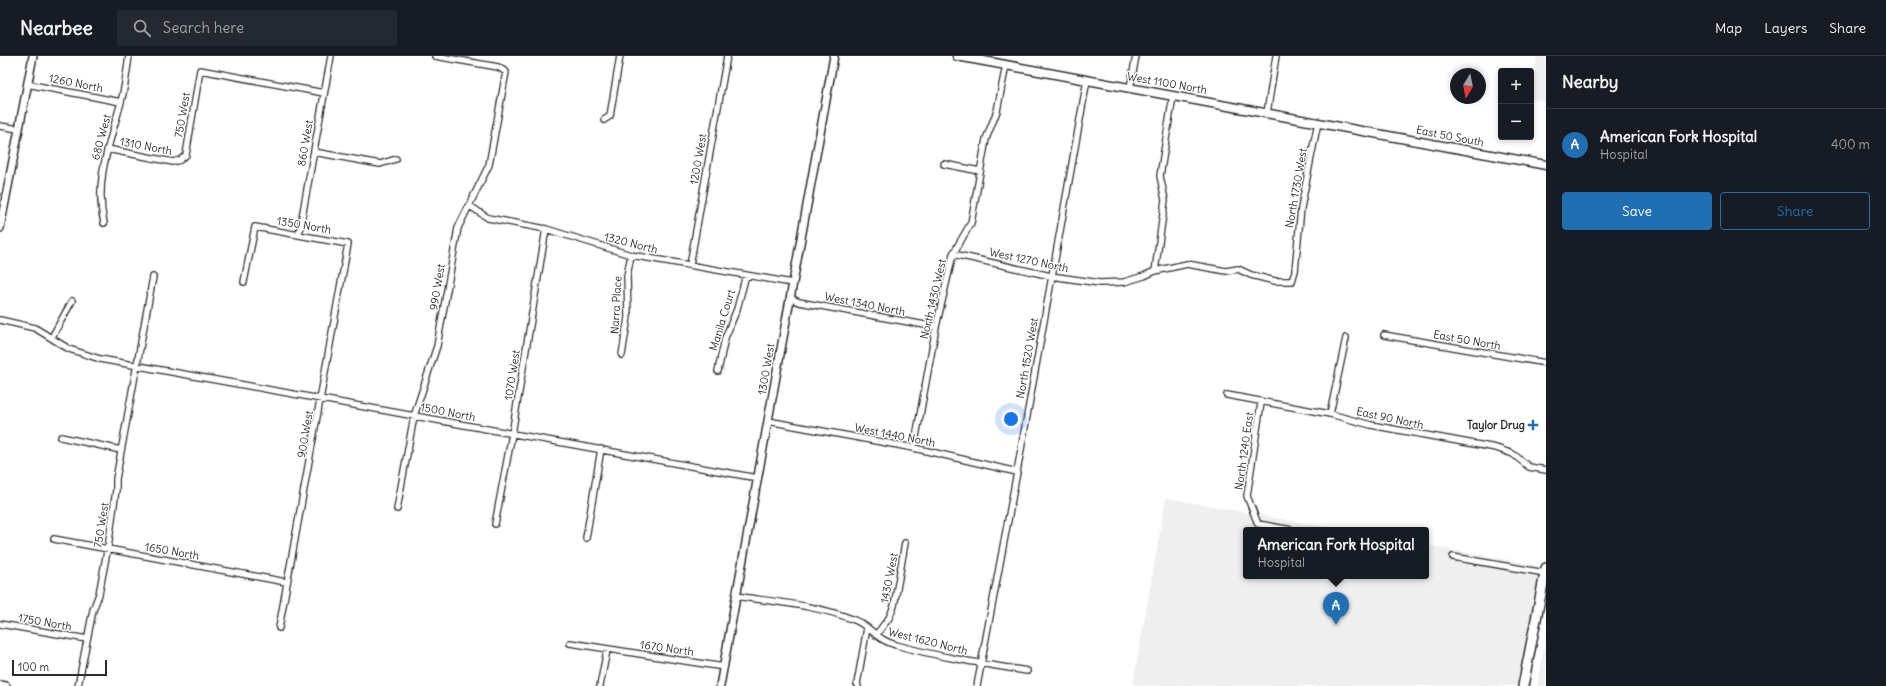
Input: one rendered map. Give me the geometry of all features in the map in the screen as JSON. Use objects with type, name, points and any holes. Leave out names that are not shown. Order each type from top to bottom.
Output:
[{"type":"main road","name":"West 1100 North","points":[[957,56],[1373,133]]},
{"type":"main road","name":"East 50 South","points":[[1373,133],[1546,166]]},
{"type":"main road","points":[[1523,686],[1546,571]]},
{"type":"street","points":[[0,228],[32,56]]},
{"type":"street","name":"680 West","points":[[104,223],[100,190],[107,149],[121,102],[129,56]]},
{"type":"street","name":"860 West","points":[[299,234],[331,56]]},
{"type":"street","name":"990 West","points":[[397,509],[414,416],[437,346],[458,228],[489,165],[506,72],[498,67],[435,56]]},
{"type":"street","points":[[604,120],[610,116],[620,56]]},
{"type":"street","name":"1200 West","points":[[690,265],[726,56]]},
{"type":"street","name":"1300 West","points":[[720,686],[834,56]]},
{"type":"street","points":[[1130,88],[1136,56]]},
{"type":"street","points":[[1267,113],[1276,56]]},
{"type":"street","name":"North 1430 West","points":[[914,448],[936,327],[953,254],[971,223],[986,139],[997,111],[1006,65]]},
{"type":"street","name":"750 West","points":[[180,160],[186,155],[200,70],[324,94]]},
{"type":"street","name":"North 1520 West","points":[[977,686],[1087,80]]},
{"type":"street","name":"1260 North","points":[[27,84],[121,102]]},
{"type":"street","points":[[1155,270],[1165,200],[1160,176],[1173,96]]},
{"type":"street","name":"North 1730 West","points":[[1292,281],[1295,271],[1301,208],[1318,122]]},
{"type":"street","points":[[0,126],[19,130]]},
{"type":"street","name":"1310 North","points":[[107,149],[173,162],[180,160]]},
{"type":"street","points":[[314,152],[380,164],[396,159]]},
{"type":"street","points":[[944,164],[980,171]]},
{"type":"street","name":"1320 North","points":[[470,206],[488,218],[546,229],[631,255],[792,283]]},
{"type":"street","name":"1350 North","points":[[244,282],[255,227],[348,244]]},
{"type":"street","name":"1070 West","points":[[495,524],[512,434],[546,229]]},
{"type":"street","name":"900 West","points":[[279,628],[286,582],[321,400],[348,244]]},
{"type":"street","name":"West 1270 North","points":[[953,254],[1051,276],[1100,283],[1124,282],[1144,276],[1155,270],[1187,264],[1226,271],[1238,269],[1251,275],[1275,281],[1292,281]]},
{"type":"street","name":"Narra Place","points":[[622,355],[628,317],[627,276],[631,255]]},
{"type":"street","name":"Manila Court","points":[[718,371],[725,338],[737,309],[746,275]]},
{"type":"street","name":"750 West","points":[[78,686],[93,610],[99,594],[108,549],[121,450],[153,277]]},
{"type":"street","name":"West 1340 North","points":[[790,298],[799,302],[936,327]]},
{"type":"street","points":[[52,337],[72,301]]},
{"type":"street","name":"1500 North","points":[[0,320],[35,328],[52,337],[69,349],[81,354],[136,366],[757,478]]},
{"type":"street","name":"East 50 North","points":[[1384,335],[1546,363]]},
{"type":"street","points":[[1330,414],[1346,338]]},
{"type":"street","name":"East 90 North","points":[[1227,395],[1261,403],[1330,414],[1371,425],[1496,448],[1513,454],[1529,467],[1546,470]]},
{"type":"street","name":"North 1240 East","points":[[1261,403],[1246,496],[1258,524],[1275,527]]},
{"type":"street","name":"West 1440 North","points":[[768,421],[914,448],[1017,472]]},
{"type":"street","points":[[61,437],[121,450]]},
{"type":"street","points":[[586,538],[601,449]]},
{"type":"street","name":"1650 North","points":[[54,540],[286,582]]},
{"type":"street","name":"1430 West","points":[[876,635],[889,618],[894,606],[905,542]]},
{"type":"street","points":[[1453,557],[1546,571]]},
{"type":"street","name":"West 1620 North","points":[[736,596],[836,613],[855,620],[876,635],[880,640],[895,645],[981,664],[1028,671]]},
{"type":"street","name":"1750 North","points":[[0,624],[87,639]]},
{"type":"street","points":[[858,686],[857,684],[867,628]]},
{"type":"street","name":"1670 North","points":[[570,643],[607,650],[724,667]]},
{"type":"street","points":[[600,686],[607,650]]},
{"type":"street","points":[[0,685],[6,686]]},
{"type":"shaded area","points":[[1537,56],[1546,56],[1546,102],[1534,100],[1534,78]]},
{"type":"shaded area","points":[[1166,498],[1326,527],[1243,527],[1243,579],[1429,579],[1429,546],[1540,566],[1518,686],[1145,686],[1133,684]]},
{"type":"shaded area","points":[[1546,636],[1546,686],[1537,686]]},
{"type":"place","name":"Taylor Drug","points":[[1533,425]]},
{"type":"place","name":"American Fork Hospital","points":[[1336,625]]}]
